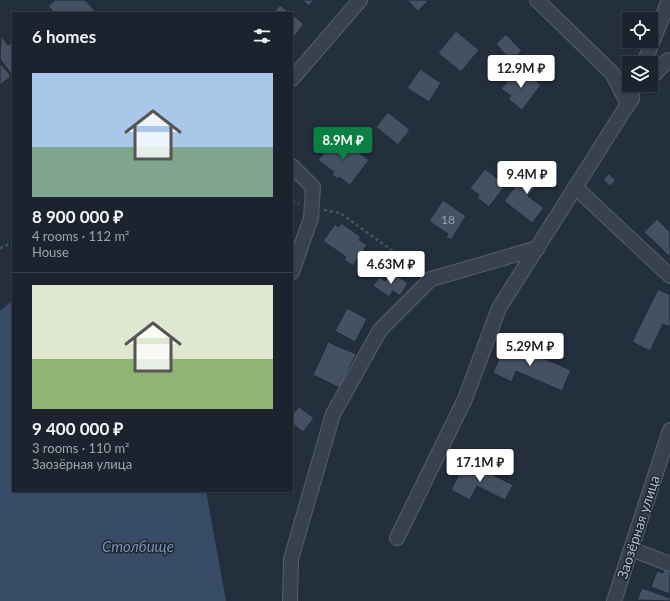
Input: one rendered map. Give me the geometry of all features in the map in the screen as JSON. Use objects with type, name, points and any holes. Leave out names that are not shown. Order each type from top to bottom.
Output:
[{"type":"street","points":[[293,78],[360,0]]},
{"type":"street","points":[[537,0],[612,73],[628,104]]},
{"type":"street","points":[[647,56],[668,0]]},
{"type":"street","points":[[658,71],[668,60],[670,62]]},
{"type":"street","points":[[628,104],[632,92]]},
{"type":"street","points":[[397,538],[465,399],[499,308],[628,104],[639,92]]},
{"type":"street","points":[[293,167],[313,187],[311,218],[293,269]]},
{"type":"street","points":[[575,187],[670,276]]},
{"type":"street","points":[[290,601],[291,559],[333,414],[380,330],[431,278],[538,248]]},
{"type":"street","name":"Заозёрная улица","points":[[614,601],[670,430]]},
{"type":"street","points":[[631,549],[670,564]]},
{"type":"path","points":[[293,202],[306,206]]},
{"type":"path","points":[[320,209],[340,213],[431,278]]},
{"type":"path","points":[[0,248],[12,243]]},
{"type":"water","name":"Столбище","points":[[12,301],[12,492],[206,492],[226,601],[0,601],[0,311]]},
{"type":"building","points":[[55,0],[85,0],[96,12],[54,12],[48,6]]},
{"type":"building","points":[[302,0],[314,0],[309,6]]},
{"type":"building","points":[[407,0],[429,0],[418,11]]},
{"type":"building","points":[[280,5],[289,12],[274,12]]},
{"type":"building","points":[[293,15],[304,24],[294,37],[293,36]]},
{"type":"building","points":[[456,31],[479,50],[461,72],[438,53]]},
{"type":"building","points":[[506,34],[522,51],[511,61],[496,44]]},
{"type":"building","points":[[1,36],[8,45],[12,43],[11,74],[0,59]]},
{"type":"building","points":[[1,64],[11,76],[0,85],[0,65]]},
{"type":"building","points":[[420,69],[441,83],[429,102],[407,88]]},
{"type":"building","points":[[515,71],[521,75],[524,71],[541,85],[522,110],[508,99],[511,96],[501,89]]},
{"type":"building","points":[[388,112],[410,130],[398,145],[376,127]]},
{"type":"building","points":[[337,136],[369,160],[350,185],[339,177],[338,179],[332,175],[334,172],[318,160]]},
{"type":"building","points":[[531,166],[549,180],[542,189],[537,185],[528,196],[544,208],[532,223],[504,201]]},
{"type":"building","points":[[485,169],[506,185],[489,207],[477,198],[479,195],[470,188]]},
{"type":"building","points":[[609,174],[616,180],[610,186],[603,180]]},
{"type":"building","points":[[443,200],[466,216],[451,240],[446,237],[448,234],[429,221]]},
{"type":"building","points":[[657,219],[670,232],[670,257],[644,232]]},
{"type":"building","points":[[341,223],[361,237],[359,240],[367,245],[353,266],[344,260],[346,257],[323,241],[335,224],[339,227]]},
{"type":"building","points":[[391,272],[408,283],[400,296],[393,291],[389,297],[373,286],[379,277],[385,281]]},
{"type":"building","points":[[658,289],[670,295],[670,327],[663,324],[650,351],[632,342]]},
{"type":"building","points":[[347,308],[367,319],[355,342],[335,331]]},
{"type":"building","points":[[328,342],[356,354],[340,388],[313,375]]},
{"type":"building","points":[[506,342],[571,370],[562,391],[516,371],[512,382],[493,373]]},
{"type":"building","points":[[299,407],[314,418],[303,432],[293,424],[293,414]]},
{"type":"building","points":[[466,461],[513,485],[505,500],[477,486],[470,500],[451,490]]},
{"type":"building","points":[[665,568],[670,570],[670,594],[651,587],[657,571],[663,573]]},
{"type":"building","points":[[642,588],[670,598],[670,601],[637,600]]}]
